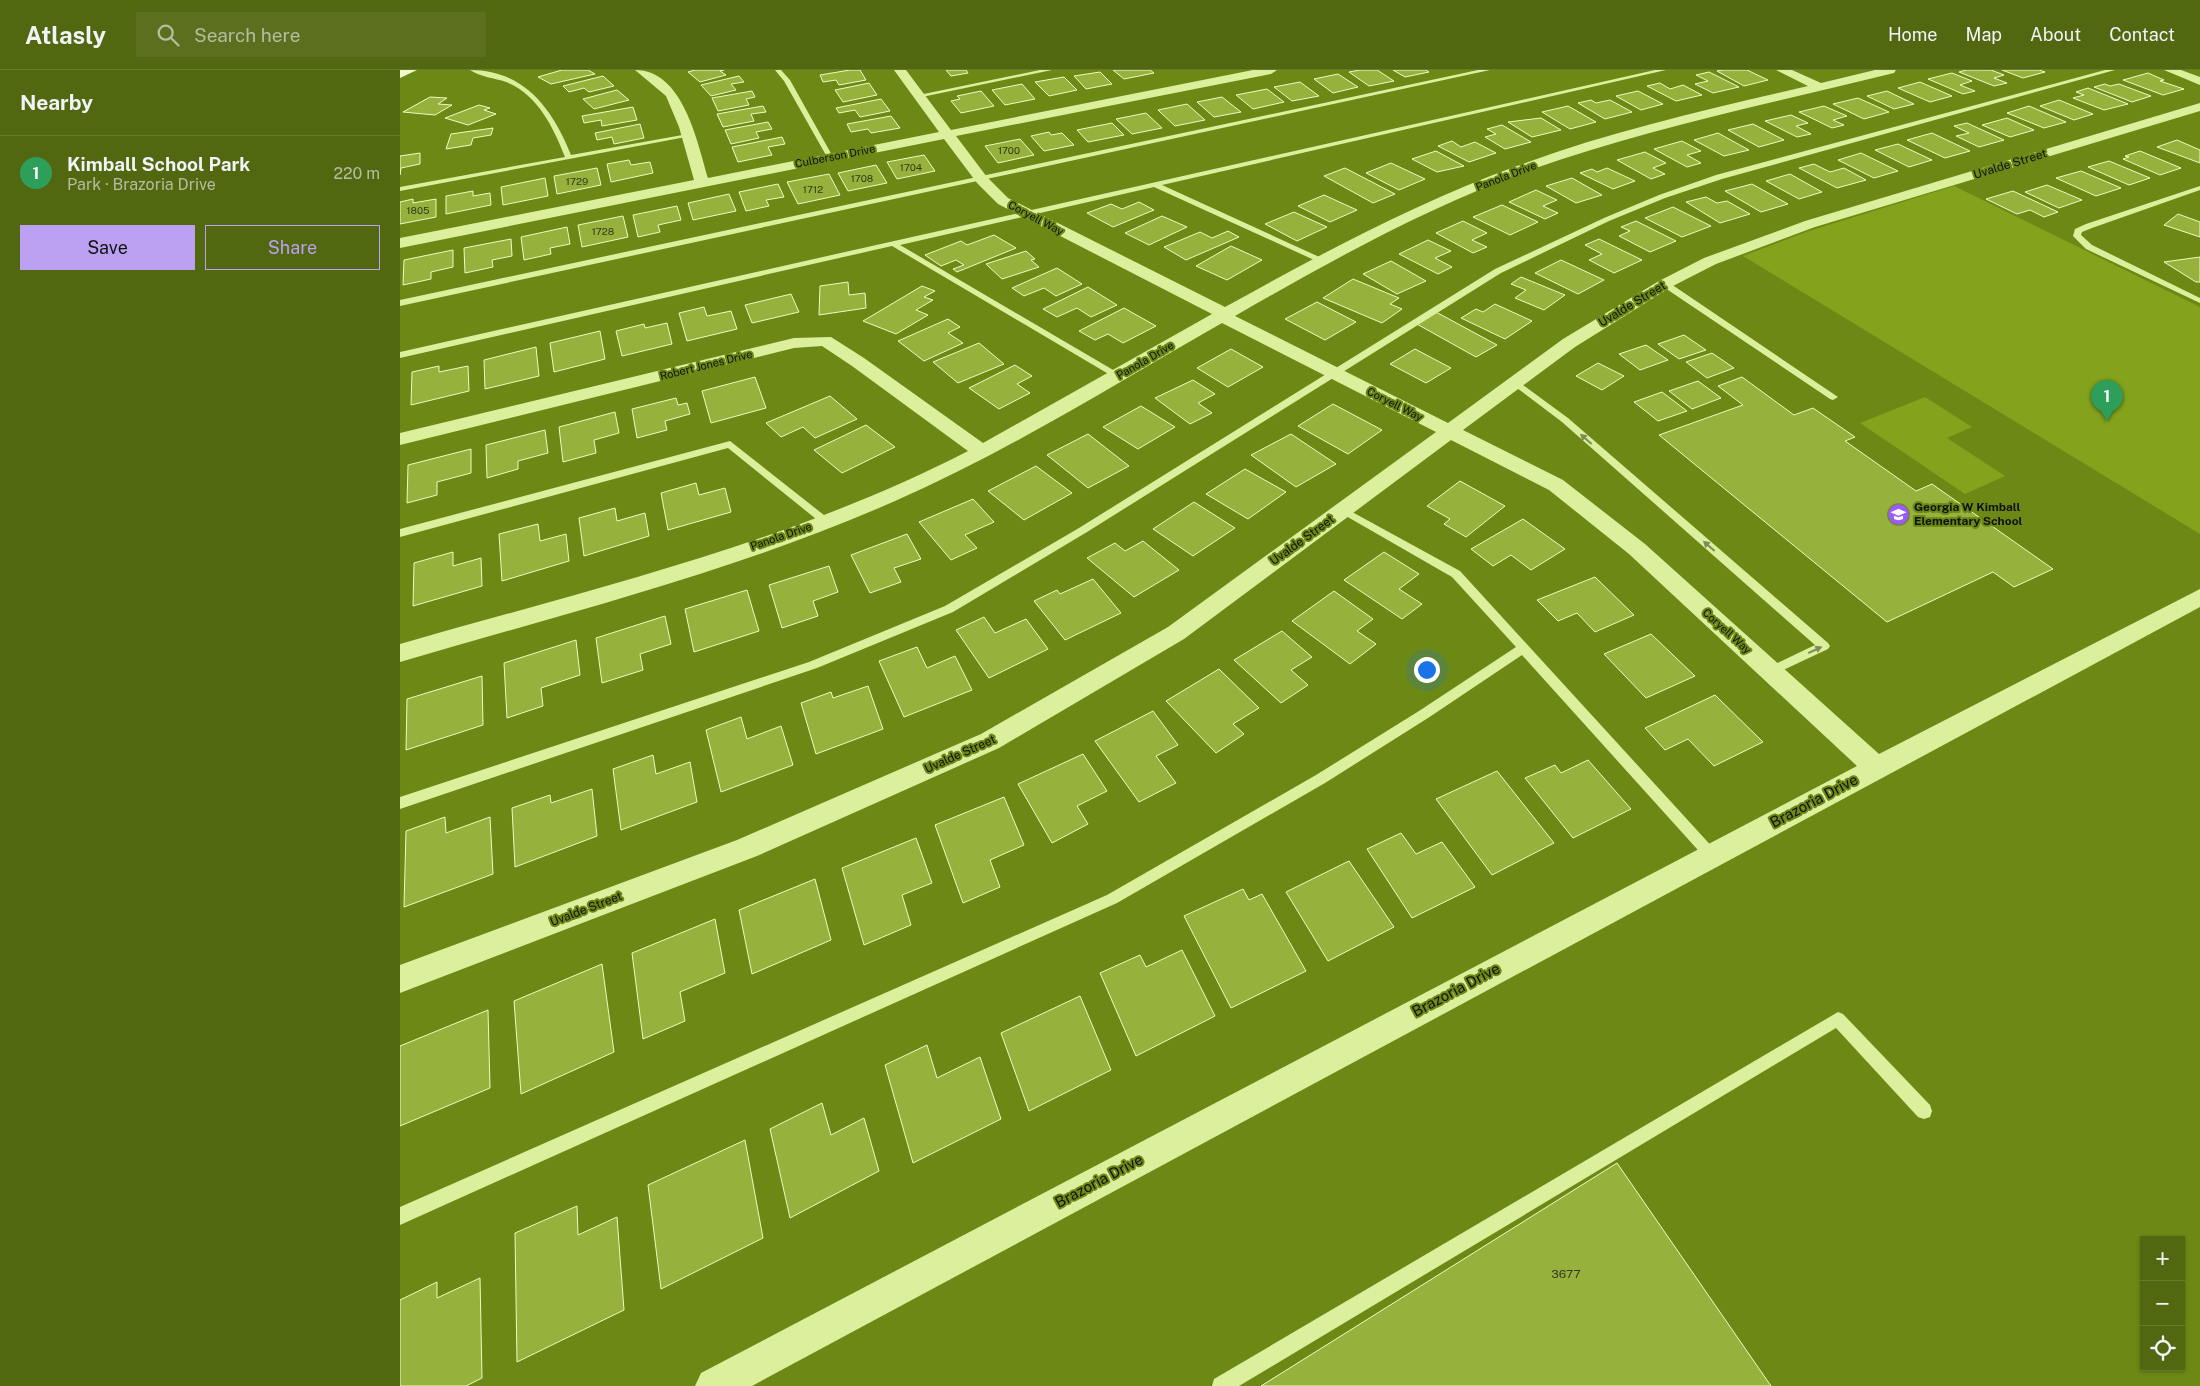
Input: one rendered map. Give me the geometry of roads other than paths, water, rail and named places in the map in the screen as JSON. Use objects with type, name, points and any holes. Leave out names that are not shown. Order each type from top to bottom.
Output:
[{"type":"street","points":[[400,74],[410,70]]},
{"type":"street","points":[[641,70],[670,94],[688,136],[702,182]]},
{"type":"street","name":"Coryell Way","points":[[900,70],[917,96],[982,180],[1003,201],[1164,286],[1225,314],[1226,318],[1556,485],[1637,548],[1877,768]]},
{"type":"street","name":"Culberson Drive","points":[[400,243],[1271,70]]},
{"type":"street","points":[[1782,70],[1821,87]]},
{"type":"street","name":"Panola Drive","points":[[400,653],[690,566],[825,521],[886,497],[982,452],[1225,314],[1382,230],[1477,186],[1526,167],[1644,131],[1890,70]]},
{"type":"street","points":[[2170,70],[2200,81]]},
{"type":"street","name":"Uvalde Street","points":[[400,979],[747,848],[990,741],[1176,633],[1569,343],[1665,284],[1710,261],[1810,224],[2200,107]]},
{"type":"street","name":"Robert Jones Drive","points":[[400,439],[794,343],[825,341],[858,362],[982,452]]},
{"type":"street","name":"Brazoria Drive","points":[[714,1386],[1711,855],[2200,598]]},
{"type":"lane","points":[[473,70],[514,84],[525,90],[556,127],[569,158]]},
{"type":"lane","points":[[778,70],[787,80],[830,157]]},
{"type":"lane","points":[[917,96],[1049,70]]},
{"type":"lane","points":[[400,303],[982,180],[1487,70]]},
{"type":"lane","points":[[400,355],[896,245],[1663,70]]},
{"type":"lane","points":[[400,803],[813,665],[949,609],[1083,530],[1498,271],[1548,245],[1683,188],[1834,144],[2112,70]]},
{"type":"lane","points":[[400,189],[688,136]]},
{"type":"lane","points":[[1156,185],[1324,262]]},
{"type":"lane","points":[[2200,188],[2090,226],[2078,231],[2077,236],[2089,247],[2200,301]]},
{"type":"lane","points":[[896,245],[1117,376]]},
{"type":"lane","points":[[1665,284],[1833,397]]},
{"type":"lane","points":[[1516,383],[1572,427],[1824,646],[1771,671]]},
{"type":"lane","points":[[400,533],[730,444],[825,521]]},
{"type":"lane","points":[[1343,510],[1456,574],[1711,855]]},
{"type":"lane","points":[[400,1216],[1112,899],[1200,850],[1454,696],[1523,648]]},
{"type":"lane","points":[[1222,1386],[1838,1019],[1924,1111]]},
{"type":"place","name":"Kimball School Park","points":[[2107,421]]},
{"type":"place","name":"Georgia W Kimball Elementary School","points":[[1898,514]]}]
